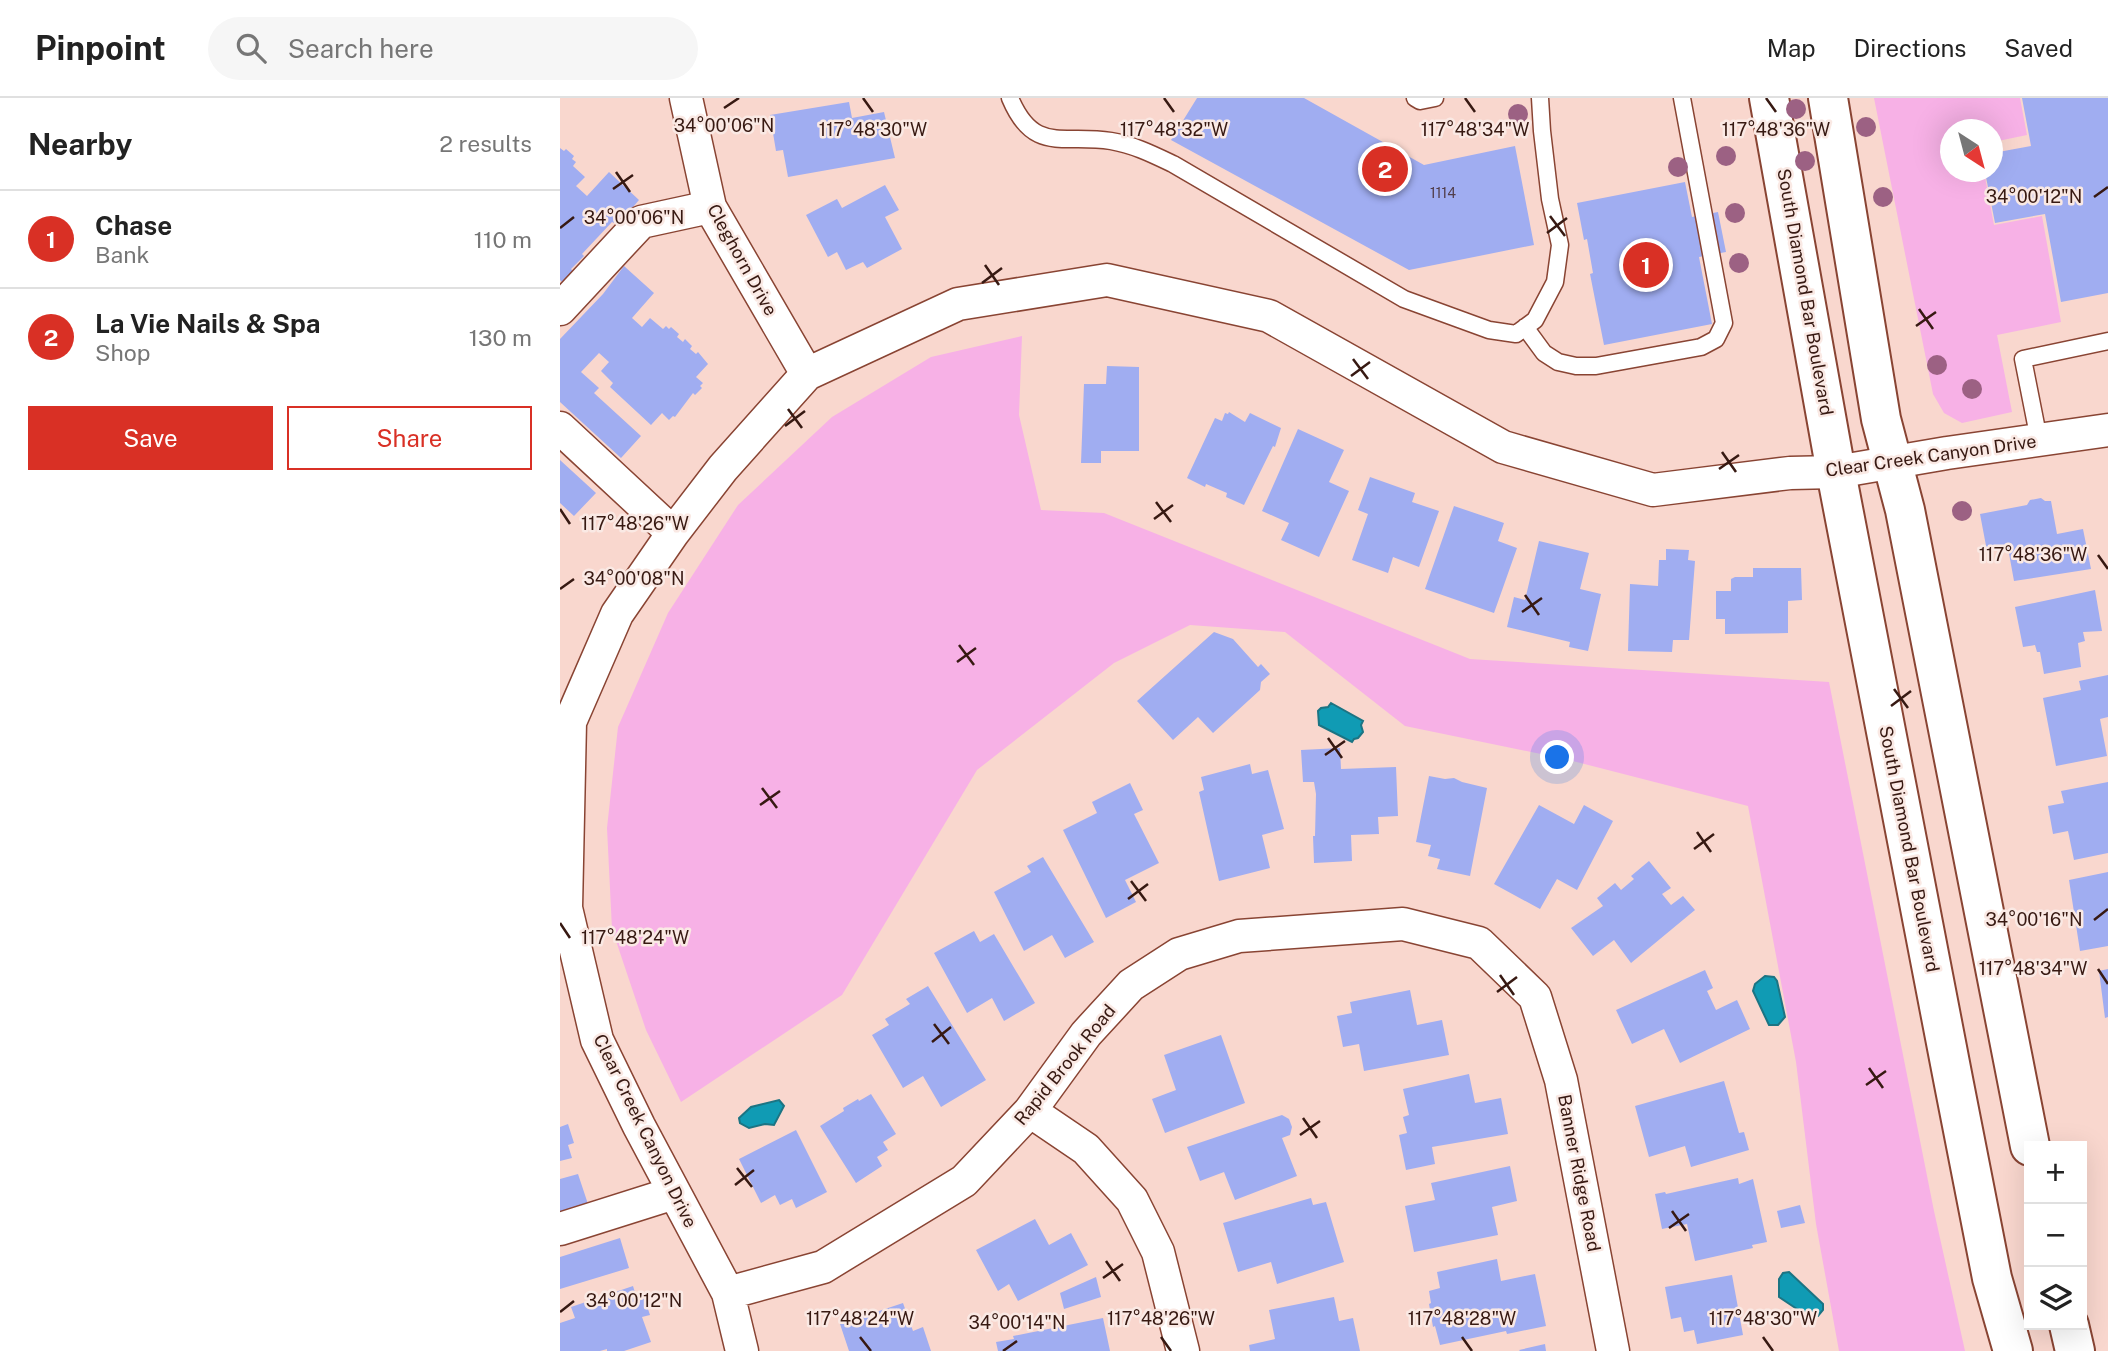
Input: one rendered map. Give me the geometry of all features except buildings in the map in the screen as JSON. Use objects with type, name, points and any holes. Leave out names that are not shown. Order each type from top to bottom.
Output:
[{"type":"main road","name":"South Diamond Bar Boulevard","points":[[1769,98],[1836,472],[1990,1265],[2013,1351]]},
{"type":"main road","points":[[1828,98],[1881,419],[1893,462],[1933,648],[2029,1141]]},
{"type":"main road","points":[[2070,1330],[2075,1351]]},
{"type":"street","name":"Cleghorn Drive","points":[[686,98],[710,207],[807,374]]},
{"type":"street","points":[[560,309],[641,222],[710,207]]},
{"type":"street","name":"Clear Creek Canyon Drive","points":[[742,1351],[728,1293],[597,1040],[563,909],[565,720],[617,614],[723,468],[807,374],[958,304],[1107,280],[1269,316],[1503,447],[1653,490],[1790,473],[1836,472],[2108,430]]},
{"type":"street","points":[[560,428],[674,533]]},
{"type":"street","name":"Rapid Brook Road","points":[[728,1293],[823,1267],[964,1181],[1030,1111],[1086,1034],[1131,985],[1179,954],[1239,936],[1403,925],[1479,943],[1535,997]]},
{"type":"street","name":"Banner Ridge Road","points":[[1535,997],[1561,1080],[1613,1351]]},
{"type":"street","points":[[1030,1111],[1086,1149],[1132,1200],[1158,1252],[1183,1351]]},
{"type":"street","points":[[560,1229],[674,1193]]},
{"type":"lane","points":[[1010,98],[1015,110],[1030,130],[1051,139],[1107,140],[1135,146],[1173,164],[1404,299],[1489,330],[1516,334],[1535,320],[1555,282],[1560,245],[1550,199],[1540,98]]},
{"type":"lane","points":[[1415,98],[1420,101],[1435,98]]},
{"type":"lane","points":[[1525,327],[1545,353],[1558,362],[1576,366],[1596,366],[1701,346],[1716,339],[1724,323],[1682,98]]},
{"type":"lane","points":[[2039,440],[2023,359],[2108,341]]},
{"type":"shaded area","points":[[1874,98],[2020,98],[2027,135],[2003,140],[2003,119],[1940,119],[1940,182],[1986,182],[1994,225],[2042,216],[2061,322],[1997,335],[2012,412],[1962,423],[1944,413],[1933,394]]},
{"type":"shaded area","points":[[1022,336],[1019,415],[1041,510],[1104,513],[1470,659],[1829,682],[1934,1211],[1965,1351],[1839,1351],[1816,1224],[1796,1062],[1748,806],[1565,759],[1405,726],[1285,632],[1190,625],[1114,663],[977,770],[842,995],[681,1102],[646,1030],[612,929],[607,828],[618,727],[668,613],[738,505],[832,417],[931,357]]},
{"type":"water","points":[[1331,703],[1363,721],[1363,732],[1352,742],[1319,725],[1318,711]]},
{"type":"water","points":[[1765,976],[1774,977],[1777,981],[1785,1017],[1778,1025],[1769,1025],[1753,991],[1755,984]]},
{"type":"water","points":[[779,1100],[784,1106],[774,1125],[749,1128],[740,1123],[739,1118],[751,1107]]},
{"type":"water","points":[[1789,1272],[1823,1304],[1823,1310],[1818,1316],[1806,1315],[1779,1297],[1779,1279],[1783,1273]]},
{"type":"place","name":"La Vie Nails & Spa","points":[[1385,169]]},
{"type":"place","name":"Chase","points":[[1646,265]]}]
